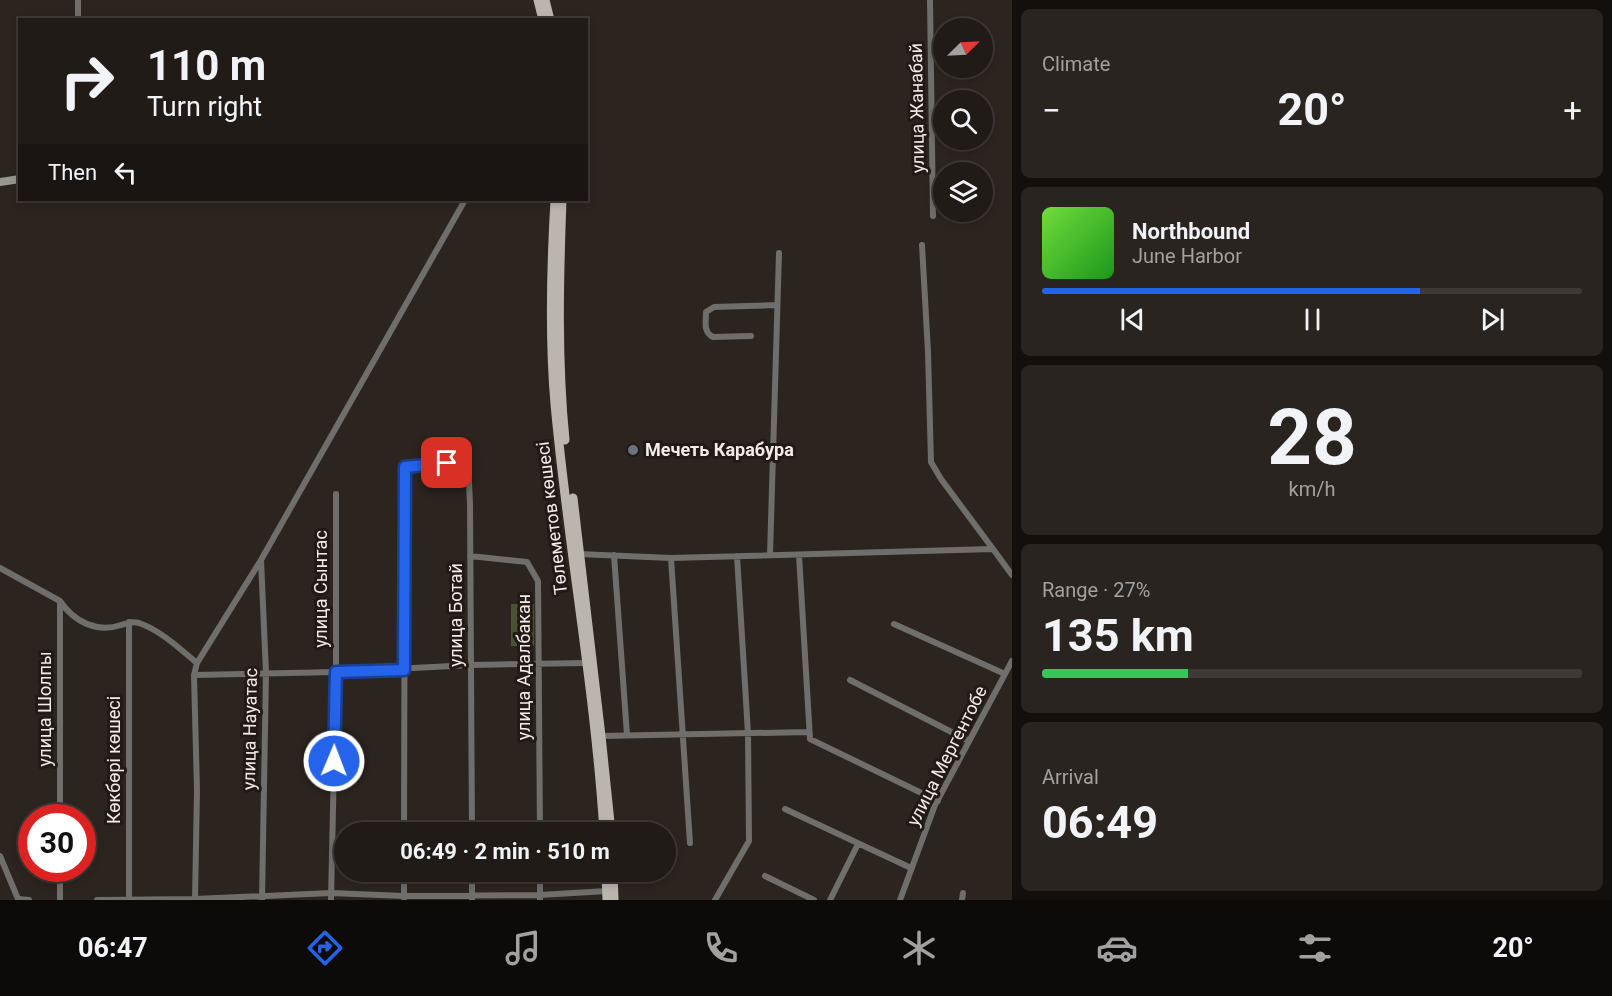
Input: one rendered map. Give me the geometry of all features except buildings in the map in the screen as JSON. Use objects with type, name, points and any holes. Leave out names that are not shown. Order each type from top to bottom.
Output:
[{"type":"main road","points":[[538,0],[542,18]]},
{"type":"main road","points":[[545,0],[550,18]]},
{"type":"main road","points":[[0,182],[18,179]]},
{"type":"main road","name":"Төлеметов көшесі","points":[[555,201],[550,330],[555,404],[586,663],[601,736],[610,822]]},
{"type":"main road","name":"Төлеметов көшесі","points":[[562,201],[559,281],[560,369],[594,706],[603,822]]},
{"type":"main road","points":[[613,882],[614,900]]},
{"type":"street","points":[[78,0],[78,18]]},
{"type":"street","name":"улица Жанабай","points":[[930,0],[933,216]]},
{"type":"street","points":[[195,900],[197,790],[194,675],[197,663],[261,560],[464,201]]},
{"type":"street","points":[[922,245],[931,462],[1012,575]]},
{"type":"street","points":[[770,555],[779,253]]},
{"type":"street","points":[[751,336],[712,337],[708,335],[705,330],[706,312],[714,307],[777,305]]},
{"type":"street","name":"улица Ботай","points":[[404,670],[405,467],[468,461],[472,822]]},
{"type":"street","name":"улица Сынтас","points":[[331,897],[336,672],[336,495]]},
{"type":"street","points":[[579,554],[671,558],[993,549]]},
{"type":"street","points":[[614,555],[627,735]]},
{"type":"street","points":[[799,555],[810,739],[938,801]]},
{"type":"street","name":"улица Адалбакан","points":[[470,556],[528,562],[538,581],[540,822]]},
{"type":"street","points":[[715,900],[748,841],[748,733],[737,556]]},
{"type":"street","points":[[671,558],[690,843]]},
{"type":"street","name":"улица Науатас","points":[[261,560],[267,673],[262,897]]},
{"type":"street","points":[[0,568],[60,601],[66,609],[92,627],[102,628],[129,622],[140,623],[169,641],[197,663]]},
{"type":"street","name":"улица Шолпы","points":[[60,601],[60,804]]},
{"type":"street","name":"Көкбөрі көшесі","points":[[129,622],[129,899]]},
{"type":"street","points":[[894,624],[1005,674]]},
{"type":"street","name":"улица Мергентобе","points":[[900,900],[938,801],[1012,661]]},
{"type":"street","points":[[194,675],[586,663]]},
{"type":"street","points":[[404,670],[404,822]]},
{"type":"street","points":[[850,680],[969,741]]},
{"type":"street","points":[[601,736],[809,732]]},
{"type":"street","points":[[785,808],[911,868]]},
{"type":"street","points":[[830,900],[858,844]]},
{"type":"street","points":[[0,856],[18,900],[28,900]]},
{"type":"street","points":[[765,876],[814,900]]},
{"type":"street","points":[[60,882],[60,900]]},
{"type":"street","points":[[404,882],[404,898]]},
{"type":"street","points":[[472,882],[472,898]]},
{"type":"street","points":[[97,900],[607,896]]},
{"type":"green space","points":[[511,604],[534,604],[534,646],[511,646]]},
{"type":"place","name":"Мечеть Карабура","points":[[633,450]]},
{"type":"route","points":[[334,761],[336,672],[404,670],[405,467],[447,463]]}]
